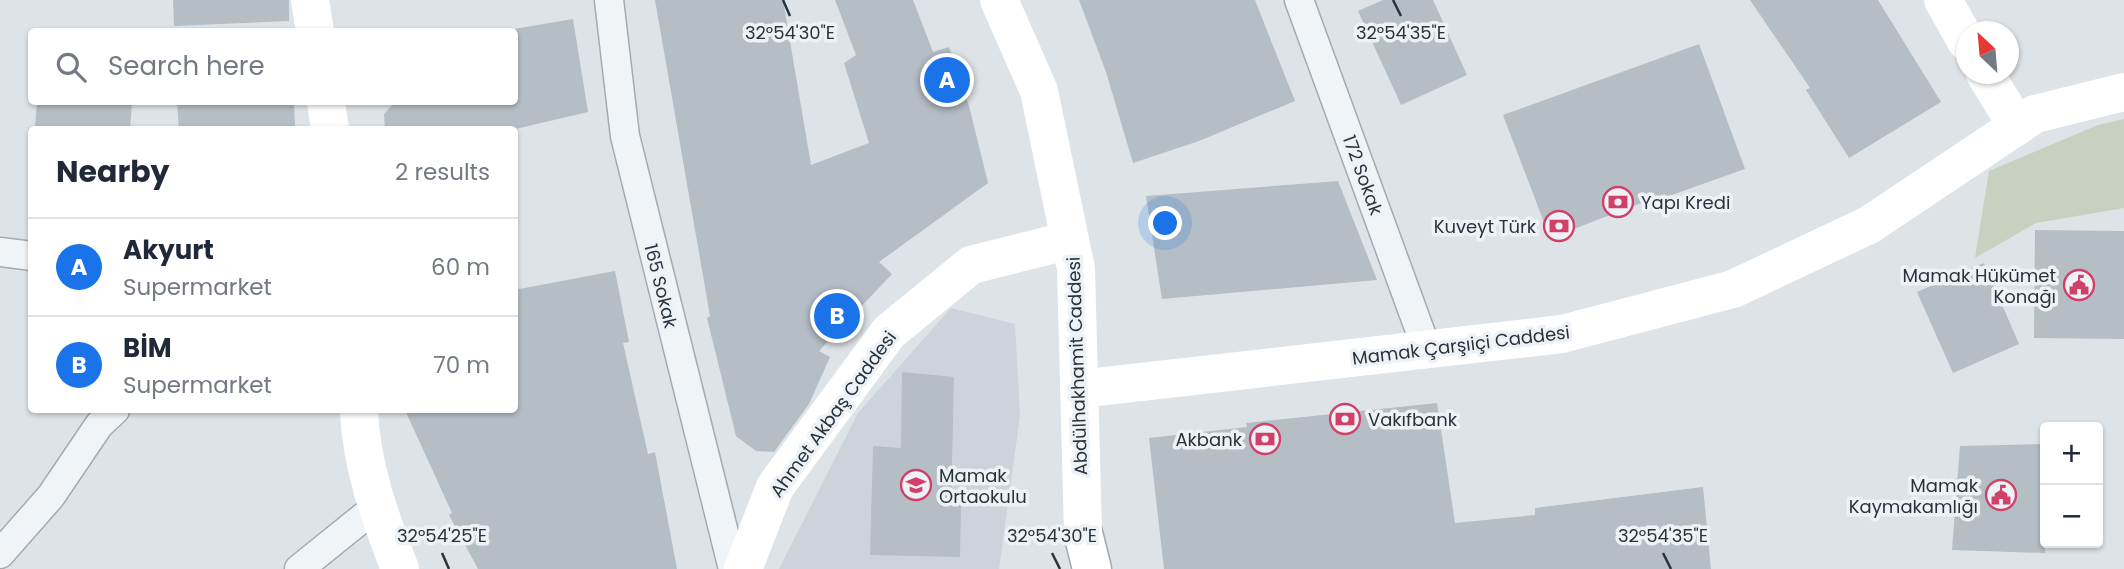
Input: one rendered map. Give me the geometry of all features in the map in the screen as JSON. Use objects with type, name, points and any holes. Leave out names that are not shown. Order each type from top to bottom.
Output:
[{"type":"main road","points":[[310,0],[314,28]]},
{"type":"main road","name":"Abdülhakhamit Caddesi","points":[[999,0],[1039,91],[1076,269],[1084,557]]},
{"type":"main road","points":[[1943,0],[1956,23]]},
{"type":"main road","points":[[1991,84],[2017,126]]},
{"type":"main road","name":"Mamak Çarşıiçi Caddesi","points":[[1079,389],[1562,334],[1733,289],[1869,225],[2035,114],[2124,92]]},
{"type":"main road","points":[[326,105],[329,126]]},
{"type":"main road","name":"Ahmet Akbaş Caddesi","points":[[743,569],[775,487],[889,332],[971,265],[1070,240]]},
{"type":"main road","points":[[359,413],[360,443],[376,507],[400,569]]},
{"type":"street","name":"165 Sokak","points":[[609,0],[625,136],[733,569]]},
{"type":"street","name":"172 Sokak","points":[[1299,0],[1427,350]]},
{"type":"street","points":[[0,253],[28,256]]},
{"type":"street","points":[[0,554],[51,496],[99,425],[112,413]]},
{"type":"street","points":[[299,569],[376,507]]},
{"type":"shaded area","name":"Mamak Ortaokulu","points":[[951,308],[1015,324],[1020,416],[999,569],[779,569],[858,413]]},
{"type":"green space","points":[[2124,119],[2124,208],[2036,223],[1975,258],[1989,171],[2098,125]]},
{"type":"building","points":[[173,0],[289,0],[289,21],[174,26]]},
{"type":"building","points":[[655,0],[783,0],[811,165],[869,143],[844,63],[856,55],[835,0],[913,0],[933,52],[949,47],[969,106],[988,183],[879,262],[892,274],[819,351],[830,357],[809,404],[774,452],[756,451],[736,436],[707,318],[710,316]]},
{"type":"building","points":[[1079,0],[1255,0],[1295,101],[1199,141],[1133,163],[1106,72]]},
{"type":"building","points":[[1383,0],[1433,0],[1467,75],[1401,105],[1358,11]]},
{"type":"building","points":[[1750,0],[1878,0],[1941,102],[1849,158],[1806,90],[1810,88]]},
{"type":"building","points":[[573,19],[588,112],[518,128],[518,126],[385,126],[384,114],[392,105],[518,105],[518,28]]},
{"type":"building","points":[[1699,44],[1745,169],[1666,197],[1665,194],[1550,238],[1503,115]]},
{"type":"building","points":[[37,105],[132,105],[130,126],[35,126]]},
{"type":"building","points":[[177,105],[294,105],[295,126],[179,126]]},
{"type":"building","points":[[1338,181],[1377,280],[1162,299],[1146,196]]},
{"type":"building","name":"Mamak Hükümet Konağı","points":[[2035,230],[2124,231],[2124,339],[2034,338]]},
{"type":"building","points":[[1984,263],[2019,344],[1953,373],[1917,292]]},
{"type":"building","points":[[615,271],[629,342],[623,343],[648,454],[655,452],[677,569],[478,569],[449,515],[452,513],[406,413],[518,413],[518,289]]},
{"type":"building","points":[[902,372],[954,377],[951,504],[961,504],[960,557],[870,555],[873,446],[901,448]]},
{"type":"building","points":[[1437,403],[1455,523],[1535,515],[1535,508],[1703,487],[1711,569],[1164,569],[1149,438],[1247,427],[1246,423]]},
{"type":"building","name":"Mamak Kaymakamlığı","points":[[2040,444],[2040,548],[2045,548],[2045,553],[1952,550],[1960,446]]},
{"type":"place","name":"Akyurt","points":[[947,80]]},
{"type":"place","name":"Yapı Kredi","points":[[1618,202]]},
{"type":"place","name":"Kuveyt Türk","points":[[1559,226]]},
{"type":"place","name":"Mamak Hükümet Konağı","points":[[2079,285]]},
{"type":"place","name":"BİM","points":[[837,316]]},
{"type":"place","name":"Vakıfbank","points":[[1345,419]]},
{"type":"place","name":"Akbank","points":[[1265,439]]},
{"type":"place","name":"Mamak Ortaokulu","points":[[916,485]]},
{"type":"place","name":"Mamak Kaymakamlığı","points":[[2001,495]]}]
